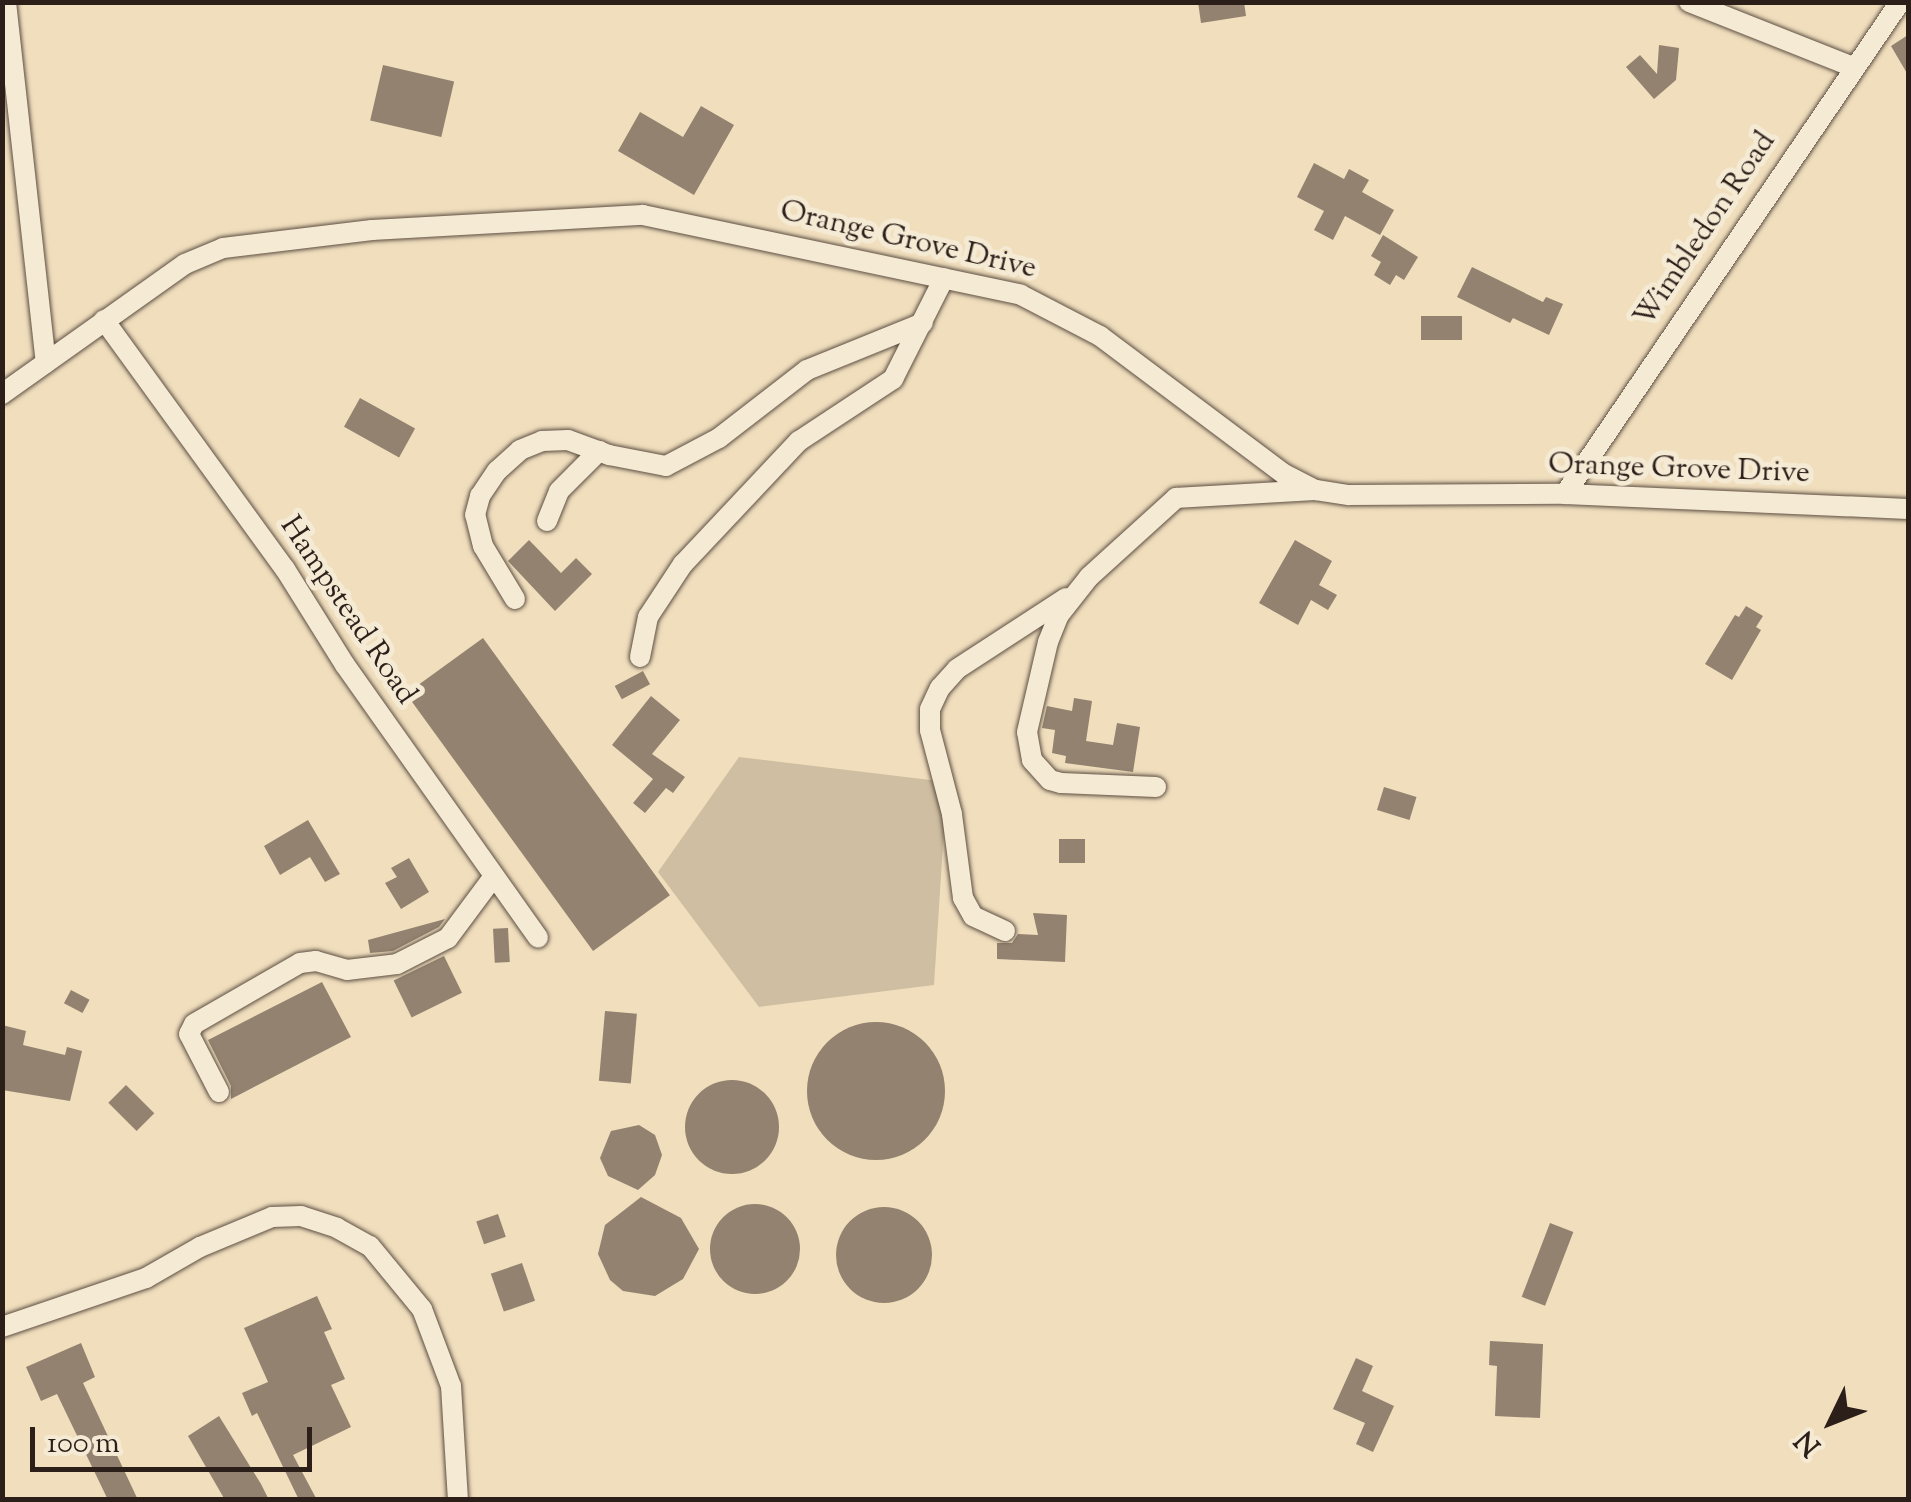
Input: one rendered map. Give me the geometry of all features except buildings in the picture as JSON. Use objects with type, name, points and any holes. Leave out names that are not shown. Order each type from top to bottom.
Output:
[{"type":"street","points":[[6,2],[46,364]]},
{"type":"street","points":[[1688,2],[1852,67]]},
{"type":"street","name":"Wimbledon Road","points":[[1565,494],[1852,67],[1900,2]]},
{"type":"street","name":"Orange Grove Drive","points":[[2,394],[185,264],[223,248],[372,230],[643,214],[1021,294],[1100,336],[1284,474],[1316,490],[1349,495],[1565,494],[1908,509]]},
{"type":"street","points":[[640,657],[648,617],[682,564],[799,441],[894,379],[944,278]]},
{"type":"street","name":"Hampstead Road","points":[[104,320],[286,569],[345,665],[538,938]]},
{"type":"street","points":[[514,600],[482,546],[476,515],[480,496],[496,470],[520,450],[542,441],[568,440],[647,465],[680,462],[808,370],[923,323]]},
{"type":"street","points":[[547,521],[559,490],[599,451]]},
{"type":"street","points":[[1004,931],[974,916],[963,898],[952,814],[930,730],[930,709],[940,688],[957,668],[1072,594],[1176,498],[1316,490]]},
{"type":"street","points":[[1072,594],[1059,614],[1041,668],[1027,732],[1032,760],[1050,780],[1061,783],[1156,787]]},
{"type":"street","points":[[218,1092],[189,1034],[194,1024],[300,963],[316,961],[347,970],[397,964],[448,938],[494,876]]},
{"type":"street","points":[[2,1326],[146,1278],[200,1247],[272,1217],[300,1216],[338,1228],[370,1246],[422,1309],[451,1386],[458,1500]]},
{"type":"shaded area","points":[[739,757],[947,782],[934,985],[759,1007],[658,872]]}]
